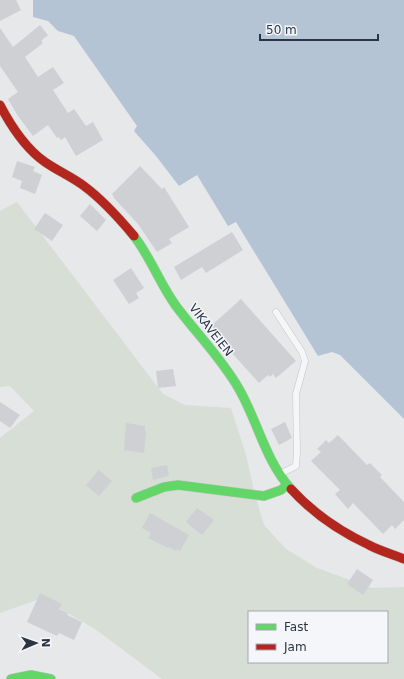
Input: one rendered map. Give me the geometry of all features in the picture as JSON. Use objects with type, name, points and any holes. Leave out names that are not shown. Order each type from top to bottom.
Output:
[{"type":"main road","name":"VIKAVEIEN","points":[[0,105],[16,131],[29,147],[45,161],[89,191],[120,219],[135,237],[168,294],[230,376],[239,391],[267,453],[278,474],[287,485],[303,502],[334,524],[367,544],[404,559]]},
{"type":"main road","points":[[136,498],[164,487],[178,485],[264,496],[281,490],[287,485]]},
{"type":"main road","points":[[11,679],[31,675],[51,679]]},
{"type":"lane","points":[[276,312],[302,352],[305,361],[296,394],[298,452],[296,466],[278,474]]},
{"type":"shaded area","points":[[17,202],[163,394],[185,405],[231,408],[246,455],[255,495],[264,525],[286,549],[317,568],[372,588],[404,587],[404,679],[162,679],[95,629],[42,598],[0,613],[0,438],[34,411],[10,386],[0,387],[0,211]]},
{"type":"water","points":[[33,0],[404,0],[404,419],[340,355],[332,352],[318,356],[236,222],[228,226],[197,175],[179,186],[134,131],[137,126],[74,36],[58,31],[48,21],[33,17]]},
{"type":"building","points":[[0,0],[16,0],[21,10],[0,21]]},
{"type":"building","points":[[40,25],[48,35],[41,41],[43,43],[25,57],[38,77],[53,67],[64,83],[53,90],[68,113],[74,109],[86,126],[93,122],[103,140],[76,156],[65,137],[61,140],[59,137],[57,138],[48,125],[33,136],[18,116],[8,99],[18,92],[0,66],[0,28],[13,47]]},
{"type":"building","points":[[17,161],[35,167],[33,171],[42,175],[35,194],[20,188],[22,181],[12,177]]},
{"type":"building","points":[[140,166],[162,189],[164,187],[189,227],[169,239],[172,243],[157,252],[138,224],[112,194]]},
{"type":"building","points":[[90,204],[106,220],[97,231],[80,216]]},
{"type":"building","points":[[45,213],[63,225],[52,241],[34,229]]},
{"type":"building","points":[[232,232],[243,250],[206,273],[202,267],[181,280],[174,267]]},
{"type":"building","points":[[131,268],[144,288],[136,293],[139,298],[129,304],[113,280]]},
{"type":"building","points":[[241,299],[296,361],[276,378],[273,374],[270,377],[268,375],[259,383],[232,353],[234,352],[211,326]]},
{"type":"building","points":[[173,369],[176,386],[158,388],[156,371]]},
{"type":"building","points":[[0,402],[20,415],[10,428],[0,421]]},
{"type":"building","points":[[285,422],[292,438],[279,445],[271,429]]},
{"type":"building","points":[[126,423],[145,426],[144,453],[124,450]]},
{"type":"building","points":[[338,435],[367,465],[370,463],[382,475],[380,477],[404,502],[404,520],[395,529],[392,525],[383,534],[353,503],[348,509],[335,494],[340,490],[311,461],[321,452],[317,449],[326,440],[329,443]]},
{"type":"building","points":[[167,465],[169,476],[153,480],[151,468]]},
{"type":"building","points":[[99,470],[112,481],[99,496],[86,485]]},
{"type":"building","points":[[197,508],[214,520],[202,535],[186,522]]},
{"type":"building","points":[[150,513],[189,535],[180,551],[177,549],[176,551],[169,547],[168,548],[148,538],[151,533],[142,528]]},
{"type":"building","points":[[357,569],[373,580],[363,595],[347,584]]},
{"type":"building","points":[[40,593],[62,604],[59,609],[68,613],[67,615],[82,622],[74,640],[59,633],[57,636],[27,622]]},
{"type":"traffic: fast","points":[[134,236],[176,306],[217,357],[239,389],[268,453],[282,478],[291,489]]},
{"type":"traffic: fast","points":[[136,498],[164,487],[178,485],[264,496],[281,490],[287,485]]},
{"type":"traffic: fast","points":[[11,679],[31,675],[51,679]]},
{"type":"traffic: jam","points":[[0,105],[14,129],[31,150],[45,162],[91,191],[134,236]]},
{"type":"traffic: jam","points":[[291,489],[308,506],[338,528],[358,540],[404,559]]}]
